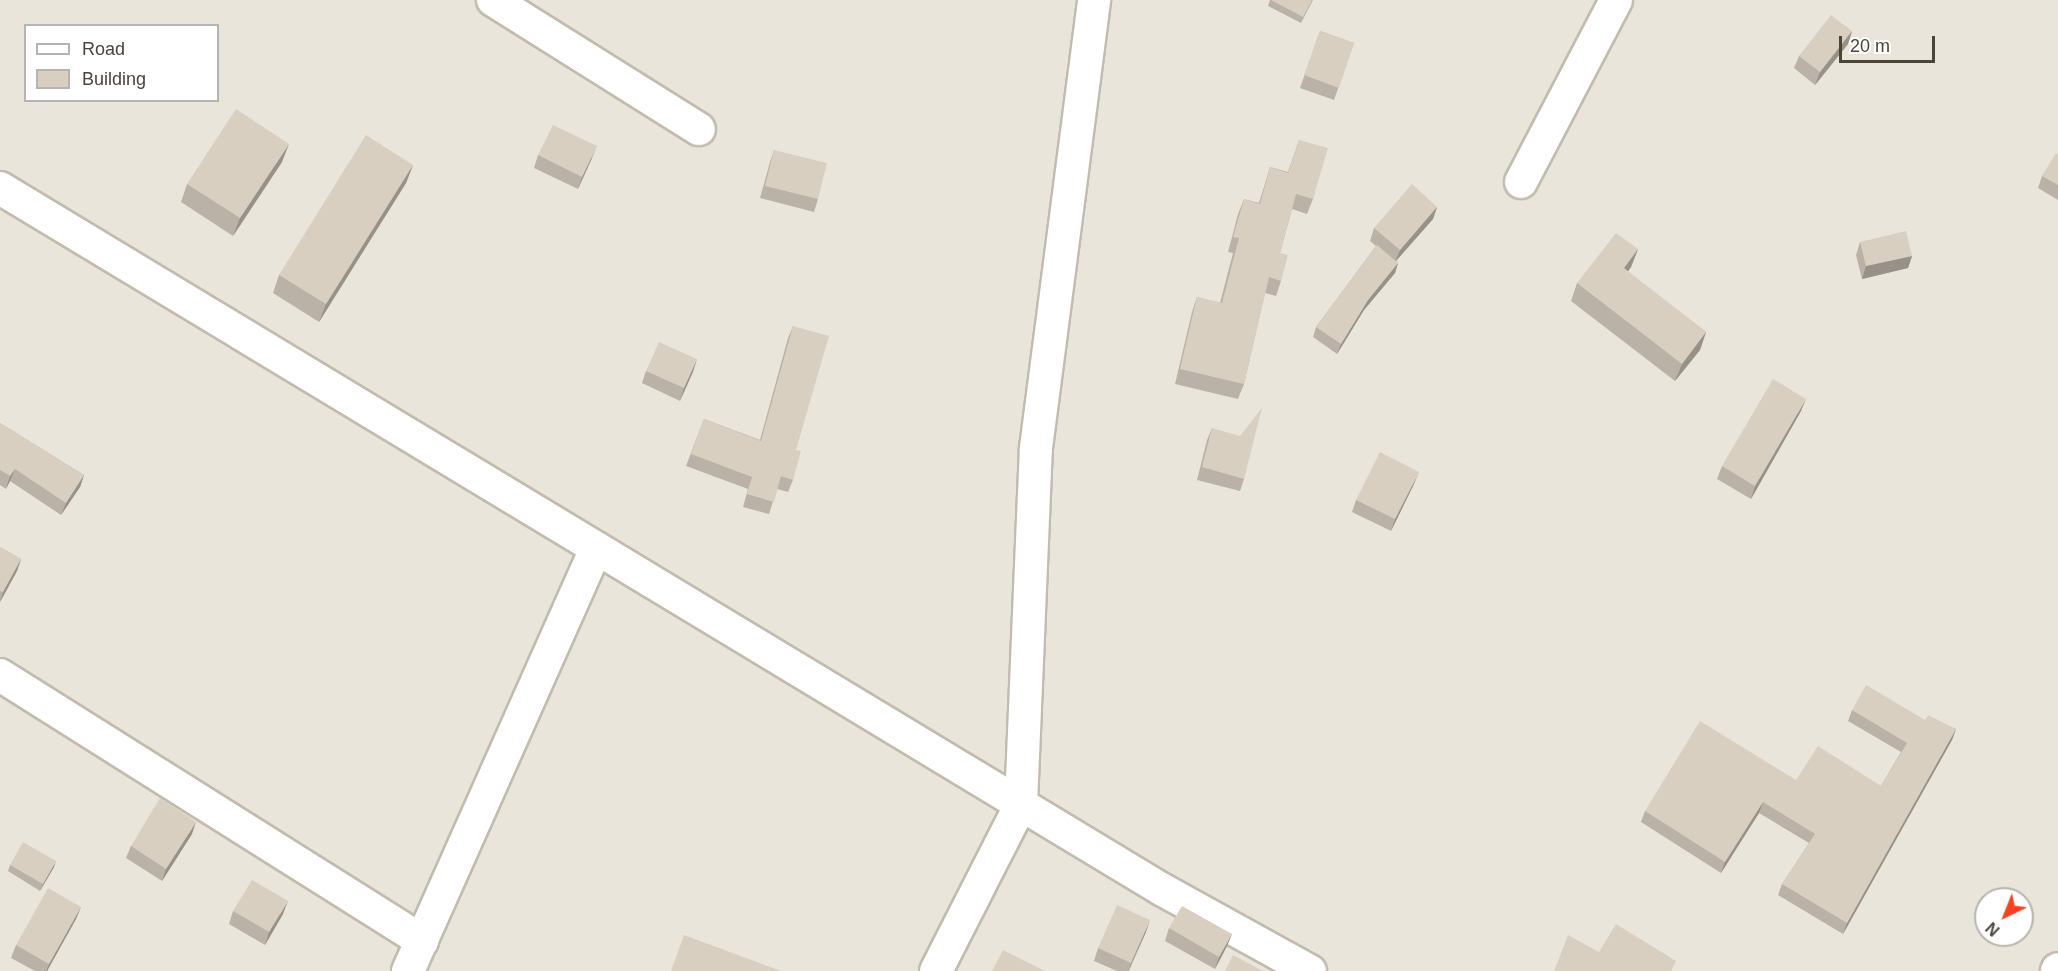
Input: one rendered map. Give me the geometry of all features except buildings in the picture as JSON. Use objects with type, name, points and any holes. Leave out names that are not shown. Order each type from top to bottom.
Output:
[{"type":"street","points":[[493,0],[699,129]]},
{"type":"street","points":[[936,971],[1021,804],[1036,448],[1095,0]]},
{"type":"street","points":[[1521,182],[1616,0]]},
{"type":"street","points":[[0,188],[1163,891],[1310,971]]},
{"type":"street","points":[[408,971],[596,548]]},
{"type":"street","points":[[0,675],[422,941]]},
{"type":"shaded area","points":[[0,0],[2058,0],[2058,971],[0,971]]}]
